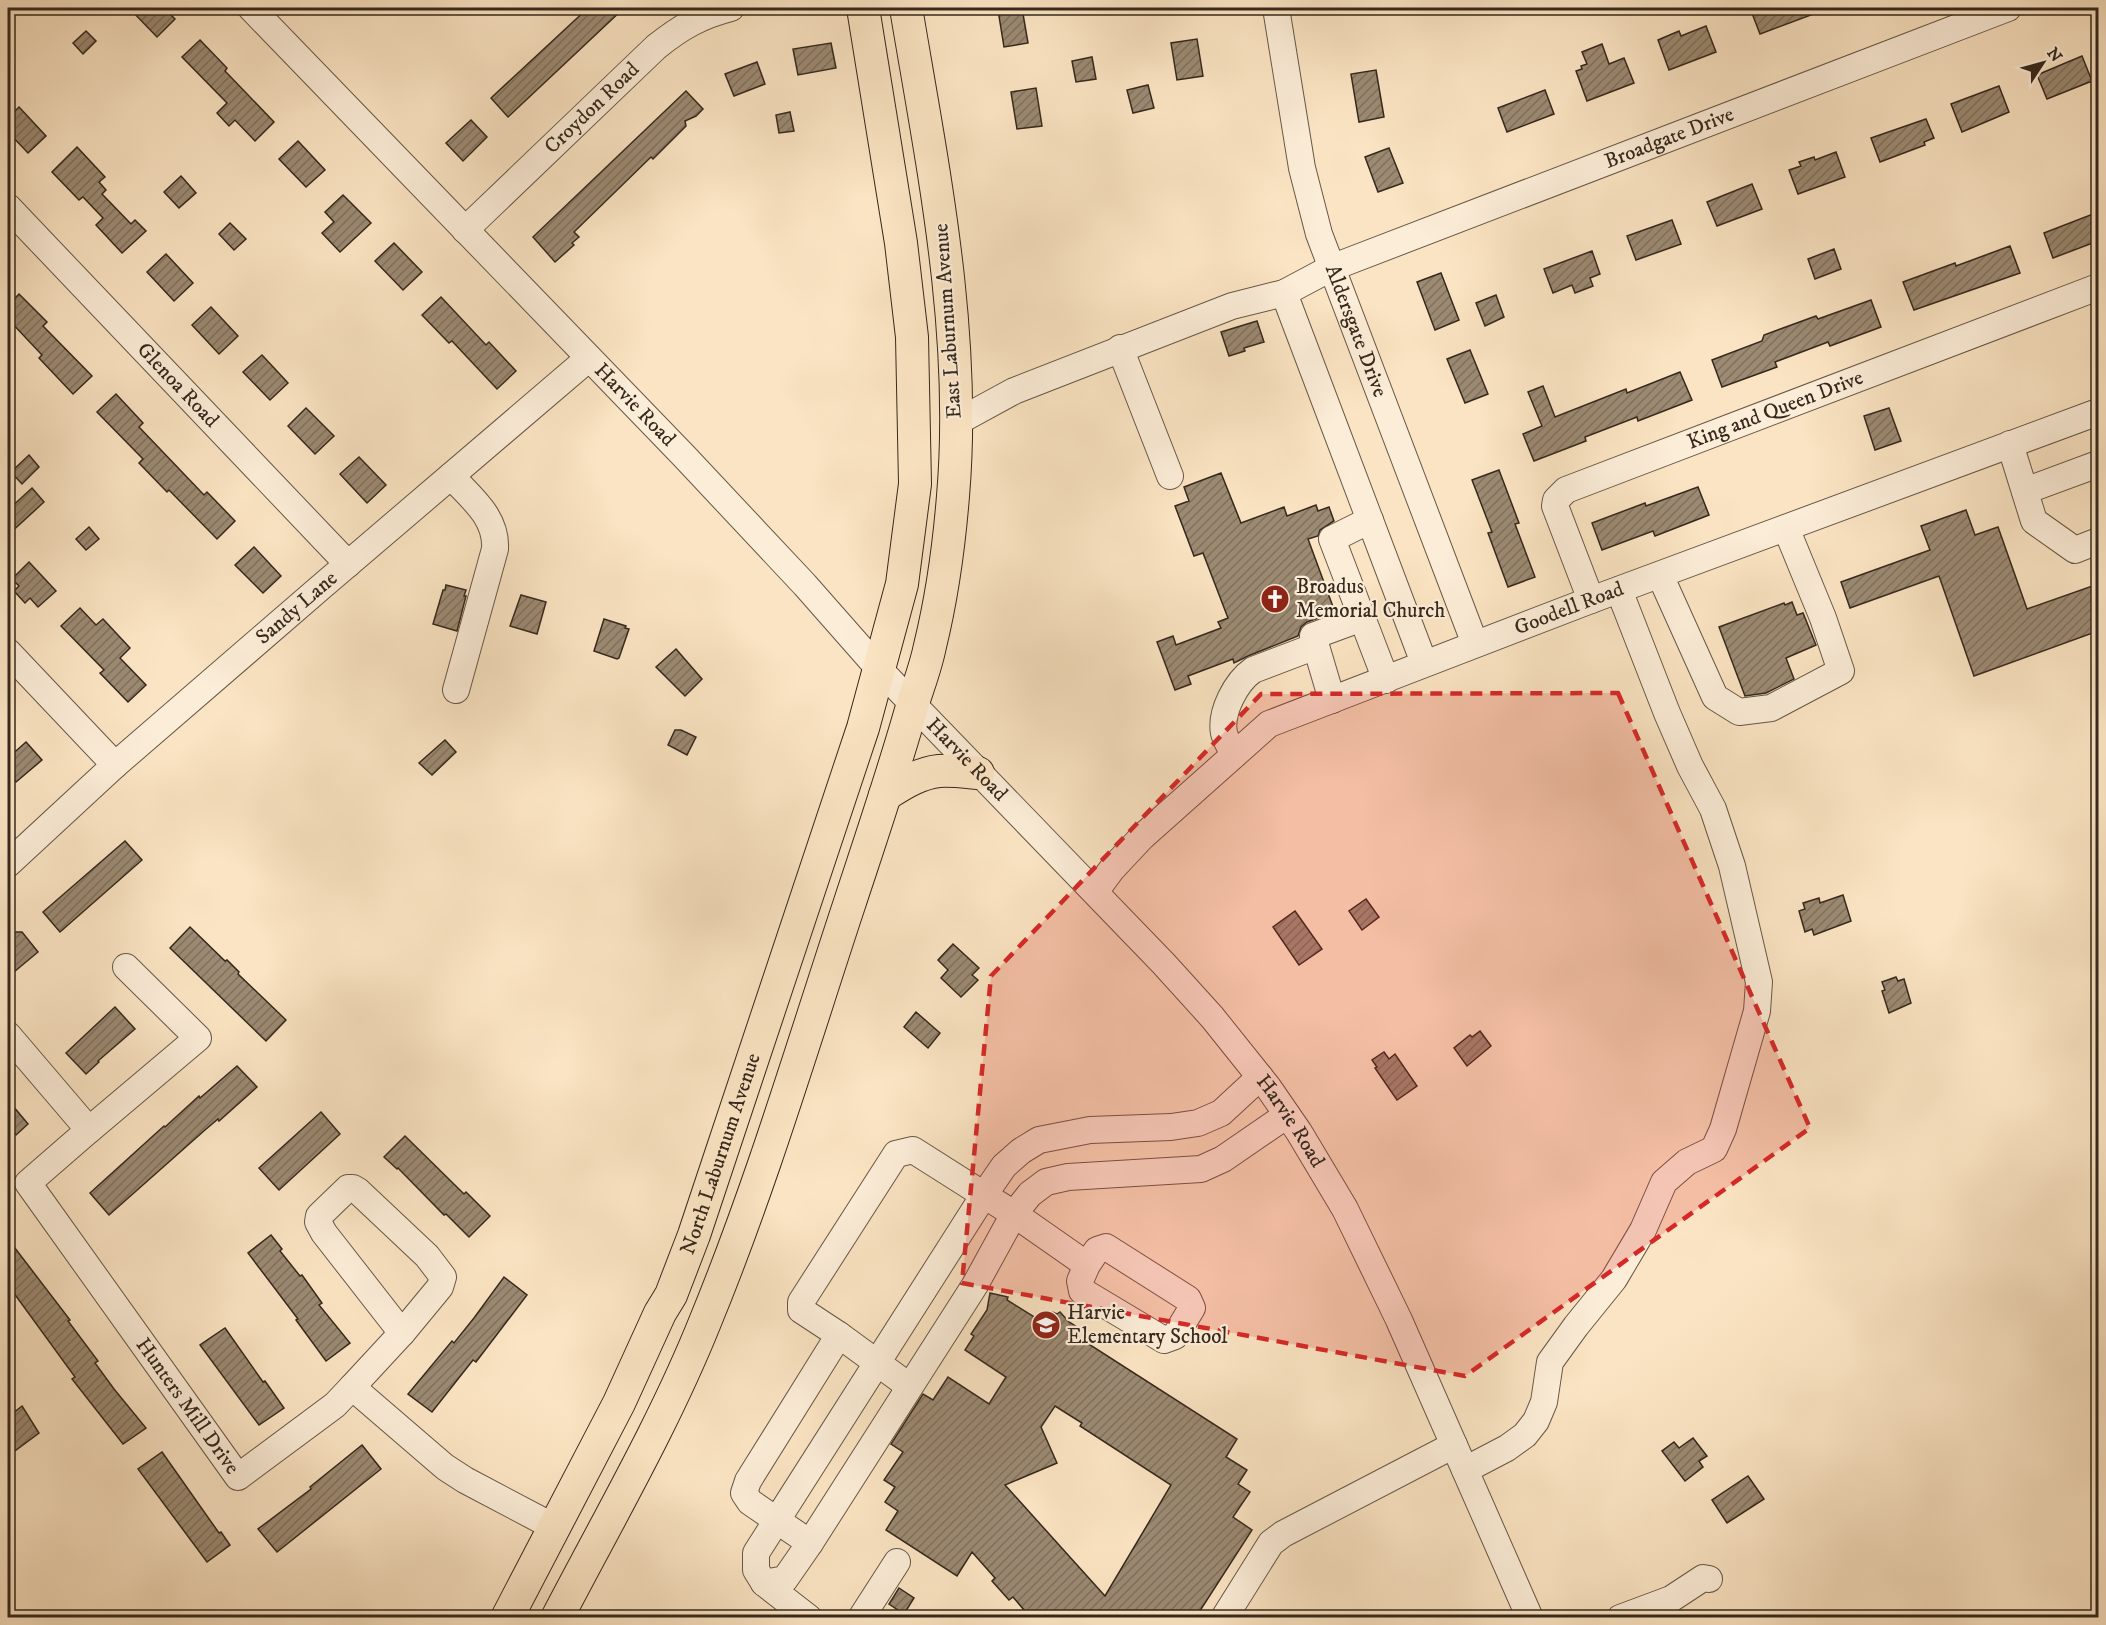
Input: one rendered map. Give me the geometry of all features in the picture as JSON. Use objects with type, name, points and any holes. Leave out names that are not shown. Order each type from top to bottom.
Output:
[{"type":"main road","name":"East Laburnum Avenue","points":[[863,8],[901,243],[912,337],[915,424],[915,484],[902,584],[879,669]]},
{"type":"main road","name":"East Laburnum Avenue","points":[[906,8],[940,208],[953,322],[957,422],[954,495],[945,566],[930,647],[913,704]]},
{"type":"main road","name":"North Laburnum Avenue","points":[[507,1617],[619,1403],[660,1313],[671,1295],[694,1235],[813,883],[863,728],[879,669]]},
{"type":"main road","name":"North Laburnum Avenue","points":[[557,1617],[654,1433],[704,1325],[763,1166],[913,704]]},
{"type":"main road","points":[[885,795],[907,782],[933,772],[978,772]]},
{"type":"street","name":"Harvie Road","points":[[251,8],[684,456],[805,585],[879,669],[1095,892],[1212,1017],[1260,1077],[1287,1115],[1345,1209],[1399,1320],[1530,1617]]},
{"type":"street","name":"Croydon Road","points":[[465,230],[656,47],[688,23],[704,15],[731,8]]},
{"type":"street","name":"Aldersgate Drive","points":[[1276,8],[1310,206],[1331,268],[1474,644]]},
{"type":"street","name":"Broadgate Drive","points":[[957,422],[1014,391],[1120,348],[1232,306],[1284,293],[1331,268],[2008,8]]},
{"type":"street","name":"Glenoa Road","points":[[8,207],[348,564]]},
{"type":"street","name":"King and Queen Drive","points":[[1591,600],[1555,506],[1556,500],[1566,490],[2098,287]]},
{"type":"street","points":[[1284,293],[1424,663]]},
{"type":"street","points":[[1120,348],[1170,476]]},
{"type":"street","name":"Sandy Lane","points":[[8,864],[116,765],[589,358]]},
{"type":"street","name":"Goodell Road","points":[[1095,892],[1112,869],[1142,837],[1269,724],[1474,644],[2098,412]]},
{"type":"street","points":[[2010,444],[2034,521],[2075,550],[2098,541]]},
{"type":"street","points":[[2025,491],[2098,464]]},
{"type":"street","points":[[451,477],[486,514],[496,537],[495,549],[456,690]]},
{"type":"street","points":[[1370,520],[1332,539],[1386,680]]},
{"type":"street","points":[[1660,575],[1715,697],[1739,712],[1771,708],[1841,670],[1823,618],[1786,528]]},
{"type":"street","points":[[1465,1470],[1516,1442],[1536,1421],[1544,1402],[1550,1362],[1614,1279],[1643,1230],[1664,1182],[1687,1162],[1714,1149],[1723,1129],[1757,1011],[1759,982],[1732,866],[1713,809],[1690,766],[1667,713],[1619,590]]},
{"type":"street","points":[[1332,700],[1313,636],[1362,618]]},
{"type":"street","points":[[1234,754],[1224,734],[1224,722],[1228,706],[1246,675],[1253,670],[1316,646]]},
{"type":"street","points":[[8,652],[116,765]]},
{"type":"street","points":[[8,1035],[89,1131],[198,1038],[126,967]]},
{"type":"street","points":[[809,1617],[764,1583],[756,1570],[756,1553],[1004,1166],[1021,1151],[1039,1140],[1090,1130],[1171,1127],[1198,1123],[1221,1113],[1260,1077]]},
{"type":"street","points":[[764,1583],[785,1579],[810,1543],[975,1285],[1014,1214],[1030,1194],[1046,1182],[1068,1177],[1200,1169],[1223,1159],[1287,1115]]},
{"type":"street","name":"Hunters Mill Drive","points":[[89,1131],[28,1183],[238,1477],[335,1405],[352,1387]]},
{"type":"street","points":[[909,1386],[801,1310],[801,1302],[896,1154],[913,1150],[1014,1214],[1087,1265]]},
{"type":"street","points":[[402,1333],[318,1222],[319,1216],[348,1188],[358,1191],[427,1256],[443,1277],[440,1287],[402,1333],[352,1387],[445,1467],[554,1527]]},
{"type":"street","points":[[810,1543],[750,1502],[744,1494],[748,1480],[839,1335]]},
{"type":"street","points":[[1224,1617],[1271,1543],[1294,1528],[1454,1446]]},
{"type":"street","points":[[861,1617],[897,1562]]},
{"type":"street","points":[[1620,1617],[1671,1599],[1703,1578],[1709,1578]]},
{"type":"highlighted area","points":[[1618,693],[1810,1128],[1465,1376],[962,1283],[991,976],[1261,694]]},
{"type":"building","points":[[129,8],[164,8],[175,19],[157,37]]},
{"type":"building","points":[[588,8],[624,8],[508,117],[491,98]]},
{"type":"building","points":[[1022,8],[1028,43],[1004,47],[998,10]]},
{"type":"building","points":[[1750,8],[1827,8],[1827,9],[1760,34]]},
{"type":"building","points":[[1706,26],[1716,52],[1669,70],[1658,40],[1679,31],[1681,36]]},
{"type":"building","points":[[86,31],[96,41],[83,54],[73,43]]},
{"type":"building","points":[[1197,39],[1203,76],[1177,80],[1171,43]]},
{"type":"building","points":[[200,40],[227,68],[225,71],[274,122],[255,141],[235,120],[229,126],[217,113],[227,103],[182,57]]},
{"type":"building","points":[[831,43],[836,68],[798,75],[793,49]]},
{"type":"building","points":[[1602,44],[1609,64],[1624,58],[1634,83],[1587,101],[1576,71],[1587,64],[1582,52]]},
{"type":"building","points":[[2082,56],[2092,81],[2047,99],[2037,75]]},
{"type":"building","points":[[1092,57],[1096,79],[1076,82],[1072,61]]},
{"type":"building","points":[[757,62],[765,84],[734,96],[725,74]]},
{"type":"building","points":[[1376,70],[1384,117],[1359,122],[1351,74]]},
{"type":"building","points":[[1148,85],[1154,108],[1133,113],[1127,90]]},
{"type":"building","points":[[1999,86],[2009,112],[1962,132],[1951,104]]},
{"type":"building","points":[[1036,88],[1042,126],[1017,129],[1011,92]]},
{"type":"building","points":[[1545,90],[1554,114],[1507,132],[1498,108]]},
{"type":"building","points":[[686,91],[703,109],[696,116],[685,121],[686,126],[653,159],[651,157],[574,232],[579,237],[572,243],[574,245],[555,262],[533,237]]},
{"type":"building","points":[[19,107],[46,136],[28,153],[8,132],[8,118]]},
{"type":"building","points":[[790,112],[794,131],[779,133],[776,115]]},
{"type":"building","points":[[1926,119],[1934,138],[1924,142],[1925,145],[1880,162],[1871,138]]},
{"type":"building","points":[[471,120],[487,137],[463,161],[446,143]]},
{"type":"building","points":[[298,141],[325,170],[306,187],[279,159]]},
{"type":"building","points":[[77,147],[105,177],[99,182],[106,190],[102,194],[131,224],[135,220],[146,231],[122,253],[96,225],[103,218],[83,197],[79,200],[52,172]]},
{"type":"building","points":[[1389,148],[1403,183],[1378,192],[1365,157]]},
{"type":"building","points":[[1836,152],[1845,177],[1798,194],[1789,170],[1801,166],[1799,162],[1814,157],[1815,160]]},
{"type":"building","points":[[181,176],[196,193],[179,208],[164,192]]},
{"type":"building","points":[[1752,184],[1762,209],[1717,226],[1707,202]]},
{"type":"building","points":[[343,195],[371,223],[340,252],[322,233],[334,222],[325,212]]},
{"type":"building","points":[[2098,212],[2098,241],[2053,258],[2044,233]]},
{"type":"building","points":[[1672,220],[1681,244],[1636,260],[1627,236]]},
{"type":"building","points":[[230,223],[246,239],[234,250],[219,234]]},
{"type":"building","points":[[394,243],[422,272],[403,290],[375,261]]},
{"type":"building","points":[[2010,246],[2020,273],[1914,310],[1903,282]]},
{"type":"building","points":[[1834,249],[1841,269],[1815,279],[1808,259]]},
{"type":"building","points":[[1592,251],[1600,274],[1590,278],[1593,286],[1575,293],[1572,285],[1553,293],[1544,269]]},
{"type":"building","points":[[166,254],[193,283],[174,301],[147,272]]},
{"type":"building","points":[[1441,273],[1459,320],[1435,330],[1417,282]]},
{"type":"building","points":[[19,294],[47,322],[43,326],[92,376],[73,394],[39,358],[42,355],[8,319],[8,305]]},
{"type":"building","points":[[1496,295],[1504,317],[1485,326],[1476,303]]},
{"type":"building","points":[[441,297],[486,345],[489,342],[516,371],[497,389],[452,341],[449,343],[422,315]]},
{"type":"building","points":[[1871,300],[1881,327],[1830,346],[1828,342],[1775,362],[1777,367],[1722,387],[1712,360],[1762,341],[1764,335],[1816,316],[1818,319]]},
{"type":"building","points":[[211,307],[238,336],[219,354],[192,325]]},
{"type":"building","points":[[1257,321],[1264,342],[1244,348],[1245,351],[1229,356],[1221,332]]},
{"type":"building","points":[[1470,350],[1488,394],[1465,403],[1447,359]]},
{"type":"building","points":[[262,355],[288,383],[270,400],[243,372]]},
{"type":"building","points":[[1680,372],[1692,400],[1638,421],[1637,417],[1585,437],[1586,441],[1534,461],[1523,434],[1542,426],[1528,392],[1543,386],[1555,417],[1626,389],[1627,393]]},
{"type":"building","points":[[116,394],[143,423],[139,427],[204,495],[207,492],[235,521],[217,539],[139,463],[143,459],[97,412]]},
{"type":"building","points":[[306,408],[334,436],[315,454],[288,426]]},
{"type":"building","points":[[1889,408],[1901,441],[1875,450],[1864,416]]},
{"type":"building","points":[[29,455],[39,467],[22,484],[11,472]]},
{"type":"building","points":[[359,457],[386,485],[367,503],[340,474]]},
{"type":"building","points":[[1499,470],[1519,523],[1515,524],[1535,577],[1508,587],[1488,533],[1492,532],[1472,480]]},
{"type":"building","name":"Broadus Memorial Church","points":[[1221,473],[1241,523],[1284,507],[1287,516],[1316,505],[1318,511],[1329,507],[1334,521],[1320,530],[1318,536],[1308,539],[1335,612],[1307,622],[1301,627],[1298,636],[1234,663],[1233,659],[1188,676],[1191,684],[1175,690],[1157,642],[1173,636],[1176,645],[1221,628],[1218,622],[1228,618],[1203,553],[1194,556],[1175,506],[1189,501],[1184,487]]},
{"type":"building","points":[[1698,487],[1709,515],[1655,536],[1653,531],[1602,550],[1592,523],[1645,503],[1646,506]]},
{"type":"building","points":[[32,488],[44,502],[8,535],[8,510]]},
{"type":"building","points":[[1966,510],[1975,535],[1998,527],[2027,609],[2098,584],[2098,631],[1974,676],[1939,576],[1850,608],[1841,582],[1930,550],[1921,526]]},
{"type":"building","points":[[89,527],[99,539],[86,550],[76,539]]},
{"type":"building","points":[[254,547],[281,576],[263,593],[235,565]]},
{"type":"building","points":[[29,562],[56,591],[38,607],[30,598],[25,603],[14,591],[19,586],[12,579]]},
{"type":"building","points":[[446,585],[466,590],[457,631],[433,624]]},
{"type":"building","points":[[521,595],[546,602],[537,634],[510,626]]},
{"type":"building","points":[[1792,602],[1797,615],[1803,613],[1816,645],[1786,658],[1794,679],[1766,693],[1745,696],[1719,627]]},
{"type":"building","points":[[80,608],[96,625],[103,619],[130,648],[120,658],[146,685],[128,702],[100,673],[104,670],[61,626]]},
{"type":"building","points":[[604,619],[629,629],[617,659],[594,651]]},
{"type":"building","points":[[676,649],[702,679],[685,696],[656,667]]},
{"type":"building","points":[[675,730],[681,730],[696,737],[687,755],[668,745]]},
{"type":"building","points":[[445,740],[456,752],[432,775],[419,763]]},
{"type":"building","points":[[26,742],[42,760],[16,782],[8,772],[8,758]]},
{"type":"building","points":[[125,841],[142,860],[60,932],[43,912]]},
{"type":"building","points":[[1843,895],[1851,921],[1814,935],[1812,929],[1805,932],[1799,911],[1805,909],[1803,903],[1819,898],[1820,903]]},
{"type":"building","points":[[1366,899],[1379,917],[1362,930],[1349,911]]},
{"type":"building","points":[[1295,911],[1322,949],[1299,965],[1273,927]]},
{"type":"building","points":[[190,927],[225,961],[227,960],[239,972],[238,974],[286,1020],[266,1041],[170,948]]},
{"type":"building","points":[[16,932],[22,932],[38,952],[8,977],[8,939]]},
{"type":"building","points":[[953,944],[979,968],[972,975],[978,980],[961,997],[941,978],[948,970],[938,960]]},
{"type":"building","points":[[1896,977],[1898,981],[1904,979],[1911,1003],[1889,1013],[1882,991],[1885,990],[1882,982]]},
{"type":"building","points":[[115,1007],[135,1029],[86,1074],[66,1053]]},
{"type":"building","points":[[916,1012],[940,1033],[928,1048],[904,1027]]},
{"type":"building","points":[[1480,1031],[1491,1046],[1467,1066],[1454,1048],[1470,1035],[1472,1037]]},
{"type":"building","points":[[1384,1052],[1389,1059],[1395,1054],[1417,1086],[1397,1100],[1372,1060]]},
{"type":"building","points":[[237,1066],[257,1087],[109,1215],[90,1193],[164,1126]]},
{"type":"building","points":[[8,1100],[28,1124],[16,1135],[8,1126]]},
{"type":"building","points":[[321,1112],[340,1134],[279,1190],[259,1168]]},
{"type":"building","points":[[405,1136],[490,1216],[469,1237],[384,1157]]},
{"type":"building","points":[[271,1235],[282,1249],[280,1251],[300,1276],[302,1275],[322,1303],[319,1305],[350,1343],[326,1361],[296,1320],[298,1319],[248,1253]]},
{"type":"building","points":[[8,1239],[70,1320],[68,1321],[98,1361],[95,1363],[146,1428],[123,1444],[72,1379],[75,1377],[8,1285]]},
{"type":"building","points":[[504,1277],[527,1295],[476,1362],[473,1360],[432,1412],[408,1394],[452,1341],[454,1343]]},
{"type":"building","points":[[990,1293],[1008,1297],[1007,1300],[1039,1320],[1044,1312],[1049,1316],[1052,1312],[1057,1314],[1060,1312],[1077,1327],[1073,1334],[1237,1439],[1226,1457],[1247,1470],[1238,1484],[1250,1492],[1233,1517],[1252,1530],[1196,1617],[1030,1617],[1013,1597],[1009,1600],[992,1581],[995,1578],[972,1552],[957,1576],[886,1530],[898,1511],[885,1502],[895,1487],[884,1480],[903,1452],[891,1444],[923,1394],[933,1400],[948,1377],[989,1404],[1006,1377],[965,1350],[974,1336],[971,1334],[987,1310]],"holes":[[[1055,1406],[1082,1423],[1080,1426],[1171,1485],[1105,1596],[1005,1485],[1057,1463],[1041,1427]]]},
{"type":"building","points":[[225,1328],[284,1408],[259,1425],[200,1345]]},
{"type":"building","points":[[22,1406],[39,1433],[8,1456],[8,1417]]},
{"type":"building","points":[[1693,1438],[1707,1456],[1699,1461],[1703,1467],[1685,1481],[1662,1451],[1674,1442],[1679,1448]]},
{"type":"building","points":[[362,1445],[381,1469],[277,1552],[258,1529],[311,1489],[310,1487]]},
{"type":"building","points":[[162,1452],[230,1545],[207,1562],[138,1469]]},
{"type":"building","points":[[1748,1476],[1764,1499],[1727,1523],[1712,1500]]},
{"type":"building","points":[[899,1588],[914,1598],[904,1614],[889,1604]]},
{"type":"place","name":"Broadus Memorial Church","points":[[1275,599]]},
{"type":"place","name":"Harvie Elementary School","points":[[1046,1325]]}]
